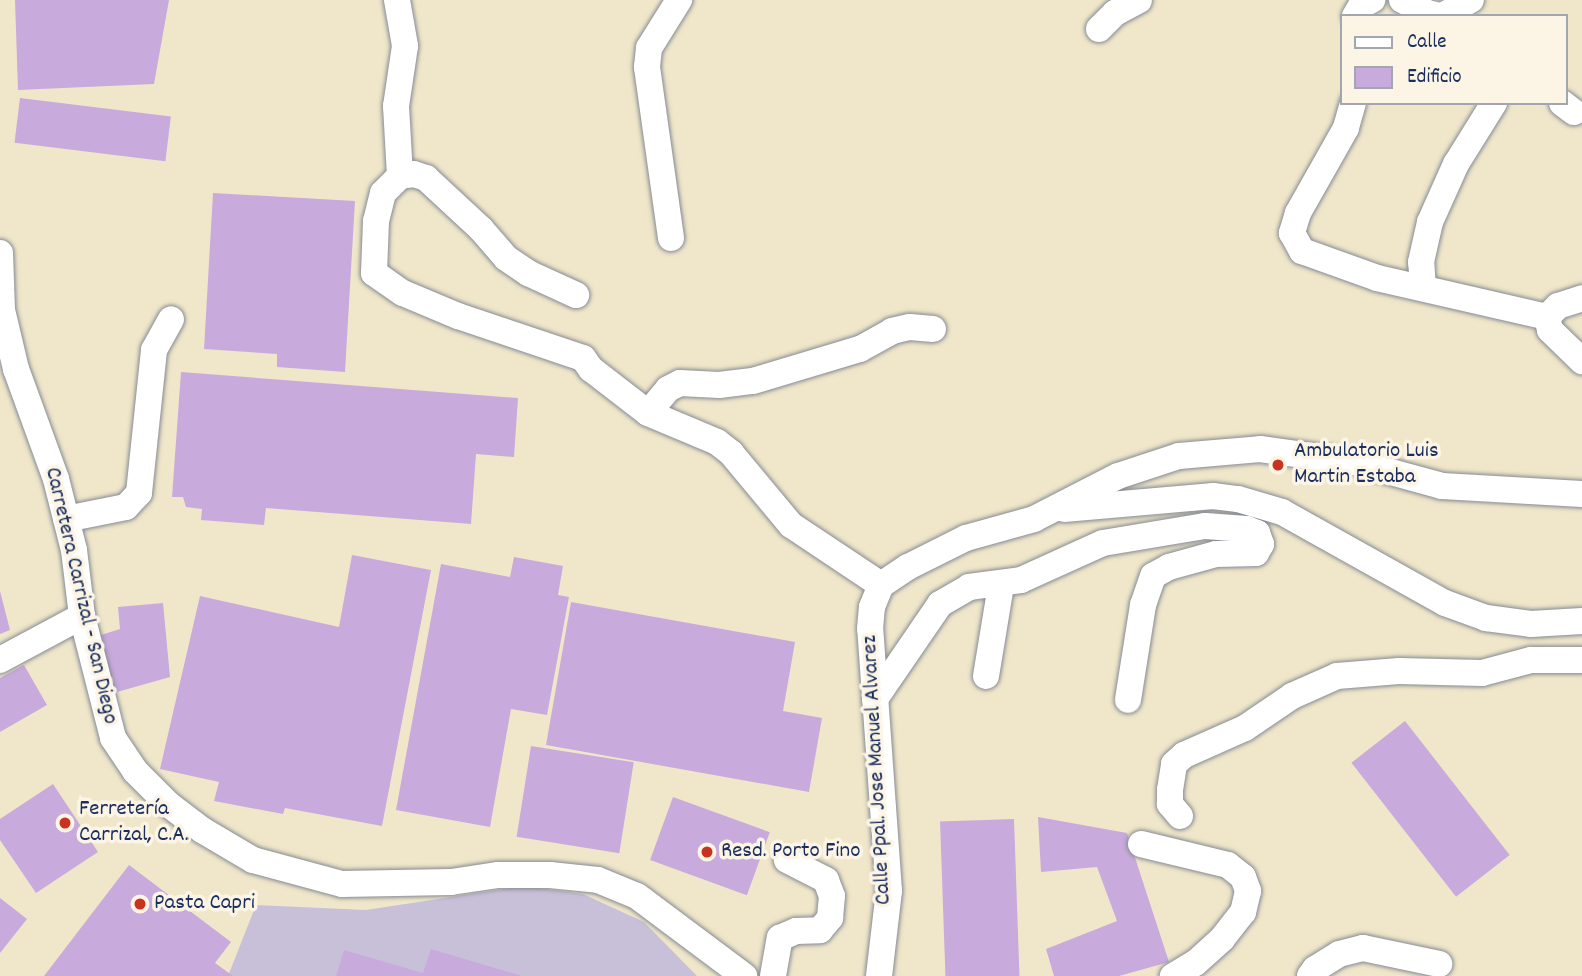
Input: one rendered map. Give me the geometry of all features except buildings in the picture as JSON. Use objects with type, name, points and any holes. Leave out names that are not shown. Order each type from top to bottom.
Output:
[{"type":"street","points":[[397,0],[405,46],[396,106],[400,176]]},
{"type":"street","points":[[671,238],[647,67],[649,48],[679,0]]},
{"type":"street","points":[[1099,29],[1115,13],[1139,0]]},
{"type":"street","points":[[1356,14],[1361,6],[1372,0]]},
{"type":"street","points":[[1402,0],[1432,14]]},
{"type":"street","points":[[1445,14],[1471,0]]},
{"type":"street","points":[[1352,105],[1346,128],[1298,212],[1292,233],[1294,241],[1302,251],[1352,269],[1547,317]]},
{"type":"street","points":[[1423,288],[1421,262],[1430,222],[1456,164],[1493,105]]},
{"type":"street","points":[[576,295],[528,273],[506,258],[481,229],[426,178],[414,174],[400,176],[383,193],[376,221],[374,273],[381,281],[458,316],[583,358],[591,369],[648,413],[717,442],[732,453],[792,525],[881,586],[908,567],[966,538],[1034,519],[1118,477],[1179,456],[1260,449],[1355,462],[1442,486],[1582,494]]},
{"type":"street","name":"Carretera Carrizal - San Diego","points":[[0,253],[5,321],[16,369],[56,480],[74,550],[82,616],[113,738],[135,771],[168,804],[193,824],[253,860],[342,884],[451,882],[498,875],[550,875],[598,880],[637,896],[744,976]]},
{"type":"street","points":[[1547,317],[1558,306],[1582,298]]},
{"type":"street","points":[[1547,317],[1550,330],[1582,361]]},
{"type":"street","points":[[66,519],[127,507],[139,493],[154,350],[171,319]]},
{"type":"street","points":[[648,413],[668,389],[680,383],[698,381],[719,385],[753,381],[860,349],[892,331],[910,327],[933,329]]},
{"type":"street","points":[[1049,511],[1213,496],[1238,499],[1282,512],[1445,603],[1486,618],[1531,624],[1582,621]]},
{"type":"street","points":[[875,699],[940,604],[969,587],[1021,580],[1103,543],[1205,526],[1247,529],[1257,533],[1261,544],[1256,553],[1216,554],[1169,567],[1153,576],[1143,605],[1128,700]]},
{"type":"street","points":[[986,676],[1001,584]]},
{"type":"street","name":"Calle Ppal. Jose Manuel Alvarez","points":[[879,976],[889,891],[870,629],[872,607],[881,586]]},
{"type":"street","points":[[0,660],[82,616]]},
{"type":"street","points":[[1486,618],[1494,627],[1526,637],[1582,638]]},
{"type":"street","points":[[1180,816],[1170,804],[1170,790],[1174,764],[1184,755],[1245,728],[1292,696],[1337,676],[1399,671],[1482,673],[1531,660],[1582,660]]},
{"type":"street","points":[[1141,844],[1228,865],[1243,877],[1248,891],[1243,912],[1222,939],[1195,963],[1173,976]]},
{"type":"street","points":[[773,976],[780,939],[796,931],[820,930],[830,918],[832,896],[826,880],[787,860]]},
{"type":"street","points":[[1310,976],[1315,969],[1339,954],[1363,948],[1439,964]]},
{"type":"shaded area","points":[[523,886],[583,894],[644,922],[697,976],[228,976],[256,905],[366,910]]},
{"type":"place","name":"Ambulatorio Luis Martin Estaba","points":[[1278,465]]},
{"type":"place","name":"Ferretería Carrizal, C.A.","points":[[65,823]]},
{"type":"place","name":"Resd. Porto Fino","points":[[707,852]]},
{"type":"place","name":"Pasta Capri","points":[[140,904]]}]
